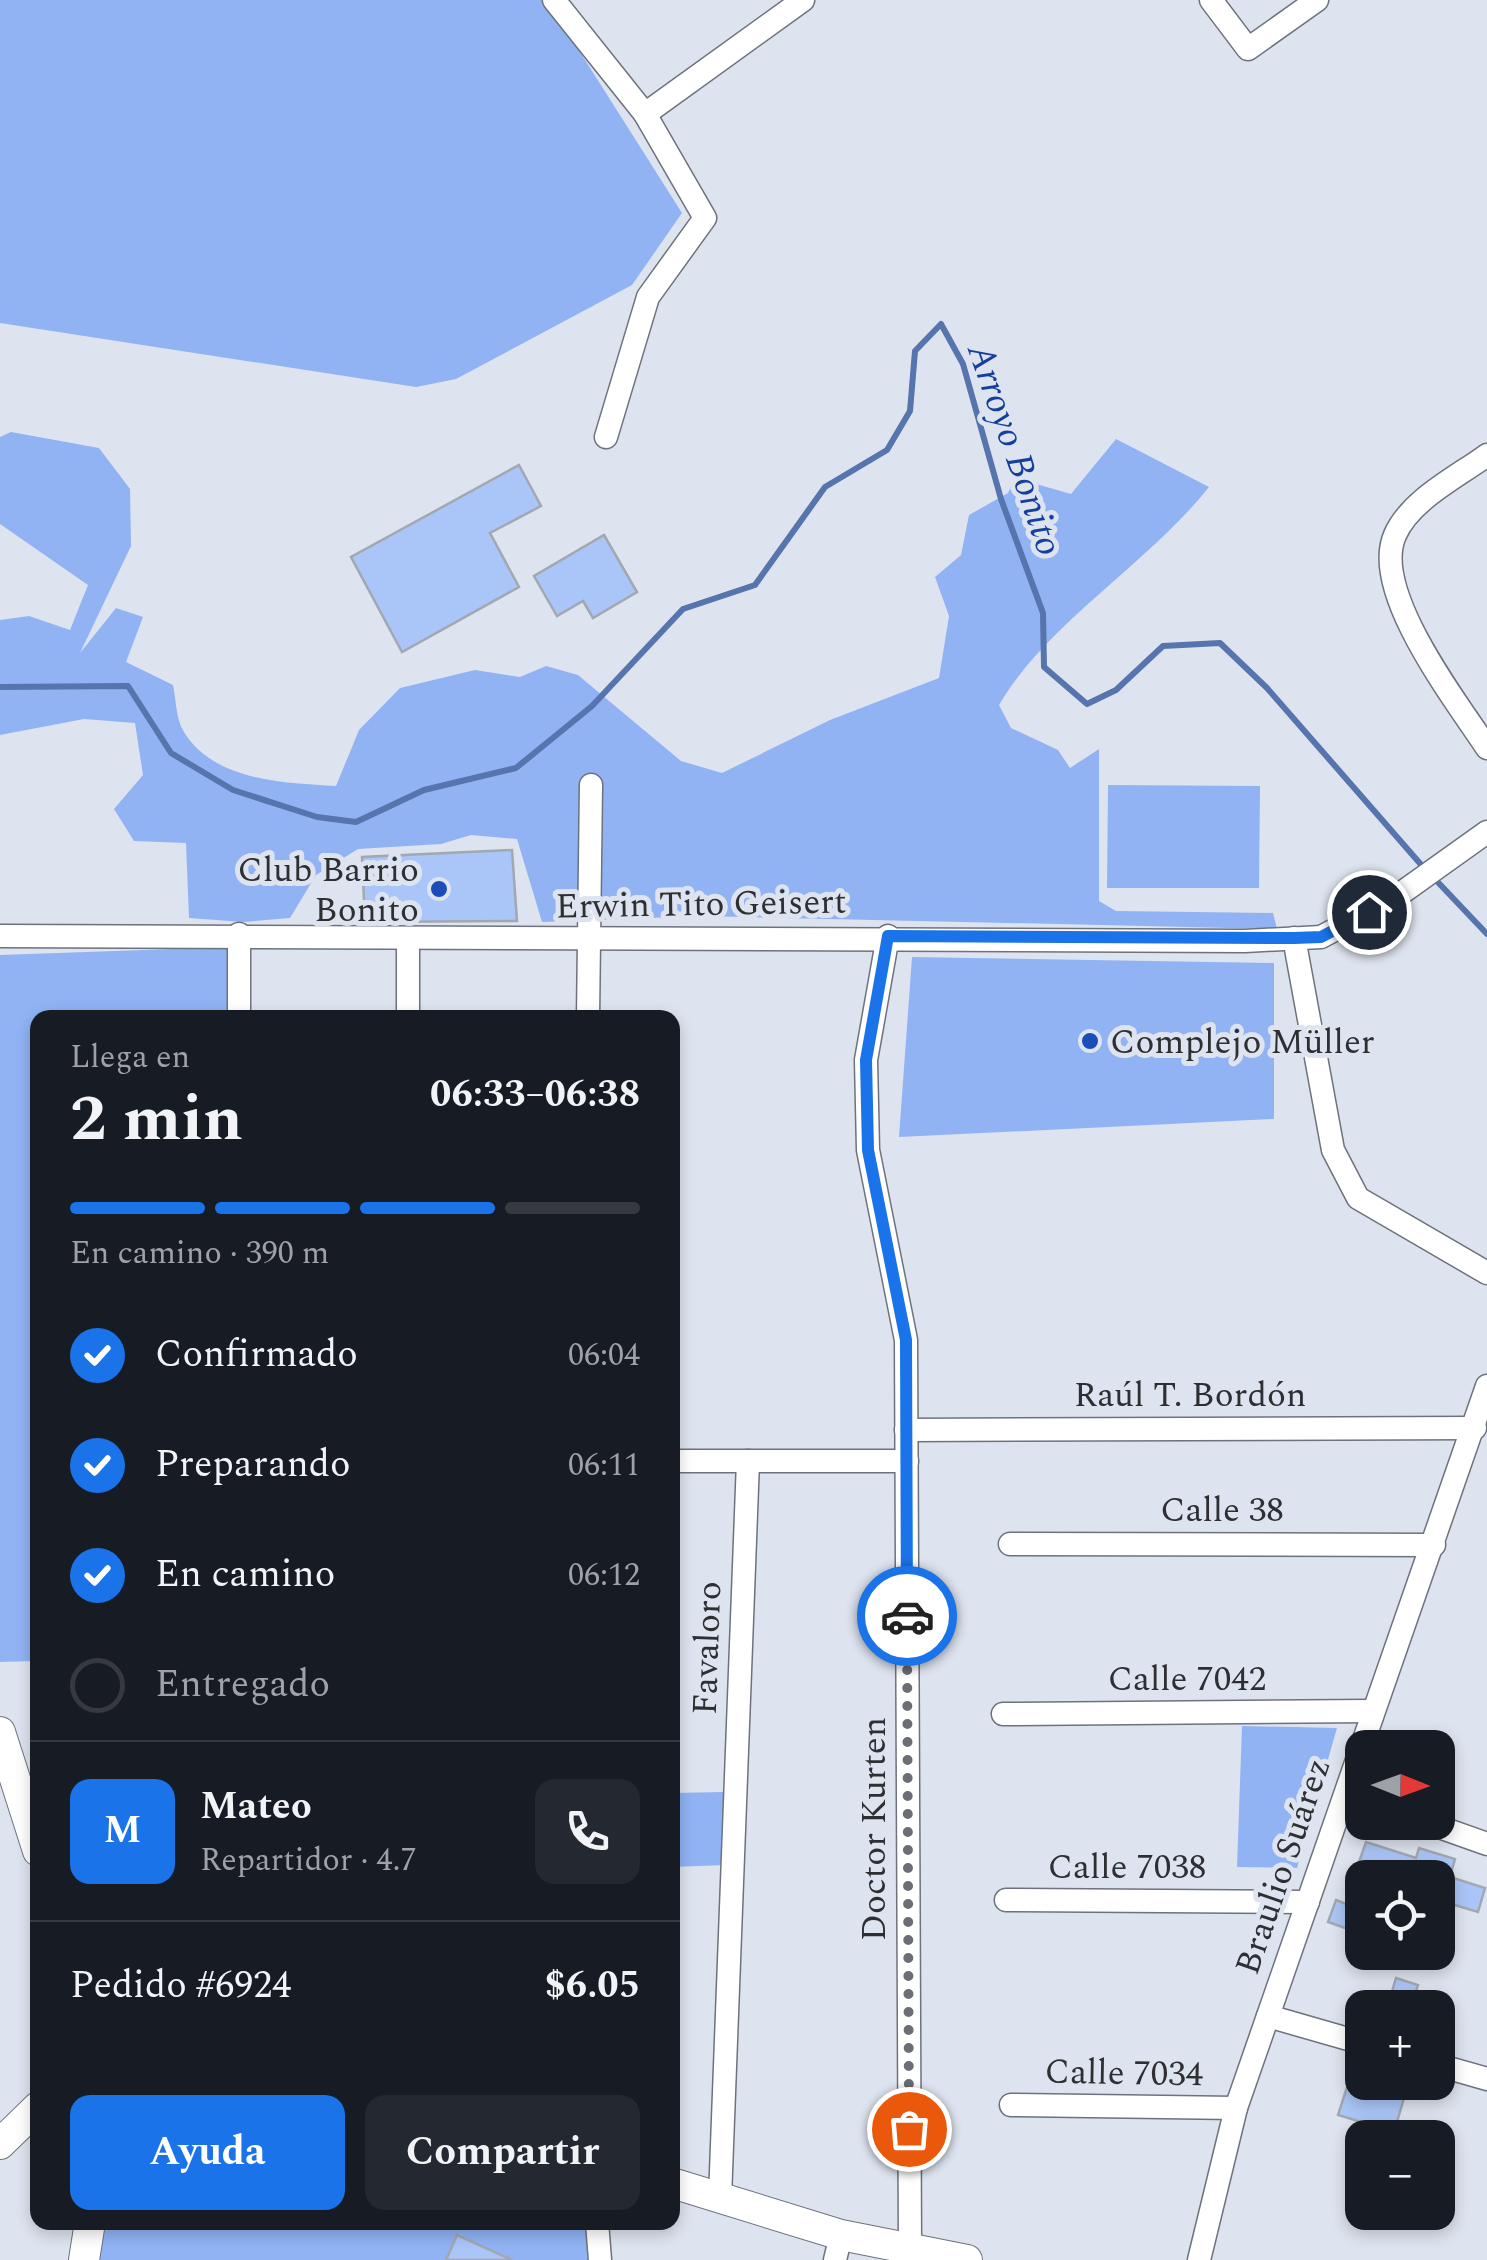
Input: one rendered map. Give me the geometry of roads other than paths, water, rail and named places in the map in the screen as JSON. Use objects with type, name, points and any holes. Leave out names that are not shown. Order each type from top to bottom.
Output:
[{"type":"main road","points":[[0,1732],[30,1826]]},
{"type":"main road","points":[[0,2144],[30,2115]]},
{"type":"main road","points":[[680,2186],[720,2198],[838,2248],[910,2246],[967,2260]]},
{"type":"main road","points":[[84,2260],[89,2230]]},
{"type":"street","points":[[554,0],[646,114],[705,218],[648,297],[606,437]]},
{"type":"street","points":[[646,114],[803,0]]},
{"type":"street","points":[[1211,0],[1248,49],[1316,0]]},
{"type":"street","points":[[1487,455],[1411,511],[1393,538],[1393,581],[1410,630],[1487,748]]},
{"type":"street","points":[[588,1010],[591,786]]},
{"type":"street","name":"Erwin Tito Geisert","points":[[0,936],[239,934],[589,940],[1321,937],[1393,899],[1487,832]]},
{"type":"street","points":[[239,934],[240,1010]]},
{"type":"street","name":"Doctor Kurten","points":[[888,936],[866,1060],[868,1150],[906,1340],[910,2246]]},
{"type":"street","points":[[1294,938],[1334,1150],[1358,1198],[1487,1273]]},
{"type":"street","points":[[408,939],[408,1010]]},
{"type":"street","name":"Braulio Suárez","points":[[1367,1730],[1487,1386]]},
{"type":"street","name":"Raúl T. Bordón","points":[[906,1430],[1474,1428]]},
{"type":"street","points":[[680,1461],[906,1461]]},
{"type":"street","name":"Favaloro","points":[[720,2198],[748,1461]]},
{"type":"street","name":"Calle 38","points":[[1010,1544],[1434,1544]]},
{"type":"street","name":"Calle 7042","points":[[1003,1714],[1371,1711]]},
{"type":"street","name":"Braulio Suárez","points":[[1198,2260],[1236,2108],[1308,1902],[1345,1816]]},
{"type":"street","points":[[1455,1833],[1487,1844]]},
{"type":"street","name":"Calle 7038","points":[[1006,1900],[1308,1902]]},
{"type":"street","points":[[1268,2016],[1345,2038]]},
{"type":"street","points":[[1455,2070],[1487,2079]]},
{"type":"street","name":"Calle 7034","points":[[1010,2106],[1236,2108]]},
{"type":"street","points":[[598,2230],[600,2260]]},
{"type":"waterway","name":"Arroyo Bonito","points":[[0,687],[128,686],[171,753],[233,790],[317,817],[356,822],[424,790],[516,768],[592,706],[683,609],[755,585],[825,487],[887,450],[910,411],[915,351],[941,324],[963,364],[1001,499],[1043,613],[1044,667],[1087,704],[1116,690],[1163,646],[1220,643],[1267,688],[1424,868]]},
{"type":"waterway","name":"Arroyo Bonito","points":[[1433,877],[1487,934]]},
{"type":"place","name":"Club Barrio Bonito","points":[[439,889]]},
{"type":"place","name":"Complejo Müller","points":[[1090,1041]]}]
